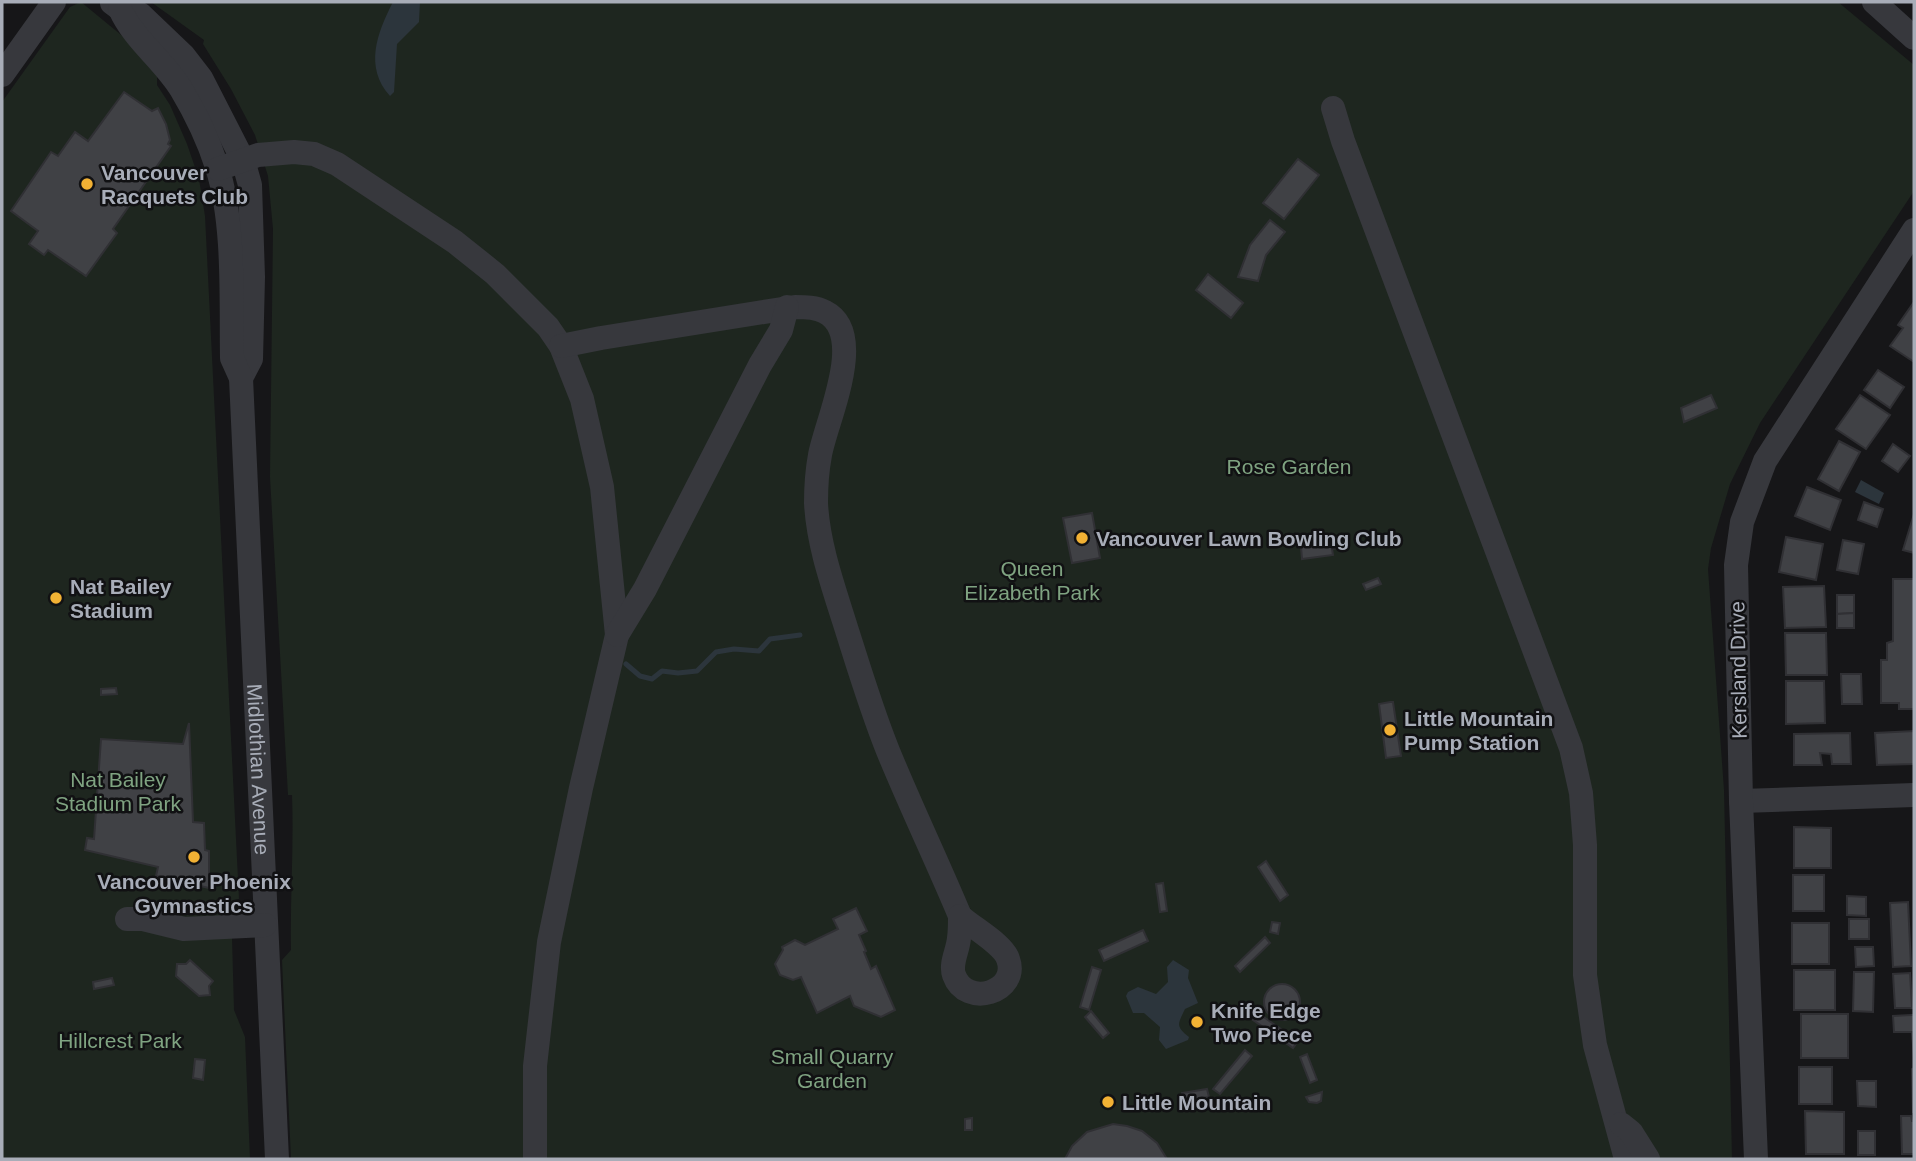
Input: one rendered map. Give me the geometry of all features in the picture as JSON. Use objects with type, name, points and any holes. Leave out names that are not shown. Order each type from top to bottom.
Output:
[{"type":"street","points":[[2,75],[54,2]]},
{"type":"street","points":[[1874,2],[1914,37]]},
{"type":"street","name":"Midlothian Avenue","points":[[115,5],[140,14],[160,30],[184,56],[201,78],[243,160],[250,185],[253,277],[251,359],[241,378]]},
{"type":"street","name":"Midlothian Avenue","points":[[115,5],[128,27],[160,60],[180,87],[202,126],[218,169],[226,214],[232,358],[241,378],[277,1159]]},
{"type":"street","points":[[1333,108],[1343,141],[1571,748],[1581,793],[1585,845],[1585,975],[1595,1045],[1626,1159]]},
{"type":"street","points":[[218,169],[258,155],[295,152],[314,154],[337,164],[456,242],[495,274],[548,327],[561,346],[582,399],[602,487],[617,635]]},
{"type":"street","name":"Kersland Drive","points":[[1756,1159],[1741,801],[1735,565],[1742,522],[1765,461],[1914,230]]},
{"type":"street","points":[[561,346],[787,307],[814,307],[828,313],[838,324],[845,342],[843,368],[816,478],[819,526],[861,678],[889,752],[960,916]]},
{"type":"street","points":[[535,1159],[535,1066],[549,942],[617,635],[645,589],[760,365],[781,330],[787,307]]},
{"type":"street","points":[[1741,801],[1914,795]]},
{"type":"street","points":[[127,919],[143,919],[184,929],[265,925]]},
{"type":"street","points":[[1614,1118],[1631,1132],[1648,1159]]},
{"type":"green space","name":"Nat Bailey Stadium Park","points":[[81,2],[126,39],[157,74],[157,85],[170,105],[199,179],[205,216],[239,899],[231,901],[234,1010],[245,1037],[250,1159],[2,1159],[2,102],[70,7]]},
{"type":"green space","name":"Queen Elizabeth Park","points":[[151,2],[1838,2],[1914,65],[1914,191],[1760,423],[1730,484],[1711,548],[1708,569],[1724,790],[1732,1159],[291,1159],[282,960],[291,950],[292,795],[288,795],[270,477],[273,229],[268,176],[255,135],[203,44],[204,40]]},
{"type":"shaded area","points":[[393,2],[420,2],[419,22],[397,44],[394,92],[390,96],[382,85],[375,62],[378,38]]},
{"type":"shaded area","points":[[1861,480],[1884,493],[1879,504],[1855,492]]},
{"type":"shaded area","points":[[1173,960],[1189,970],[1188,978],[1198,1003],[1185,1009],[1179,1022],[1181,1030],[1189,1037],[1188,1040],[1166,1049],[1159,1040],[1160,1027],[1144,1013],[1133,1013],[1126,996],[1138,987],[1156,994],[1168,982],[1167,967]]},
{"type":"building","name":"Vancouver Racquets Club","points":[[124,92],[152,111],[158,108],[166,124],[170,140],[168,144],[171,146],[113,229],[117,233],[86,276],[48,250],[44,255],[29,244],[38,231],[11,211],[51,152],[58,156],[75,132],[88,141]]},
{"type":"building","points":[[1298,159],[1319,175],[1284,219],[1263,203]]},
{"type":"building","points":[[1270,220],[1285,232],[1266,255],[1258,281],[1238,277],[1250,245]]},
{"type":"building","points":[[1208,274],[1243,303],[1231,318],[1196,290]]},
{"type":"building","points":[[1914,302],[1914,362],[1890,346],[1903,328],[1898,325]]},
{"type":"building","points":[[1878,370],[1904,387],[1890,408],[1864,390]]},
{"type":"building","points":[[1711,395],[1717,408],[1684,422],[1681,408]]},
{"type":"building","points":[[1860,395],[1890,415],[1866,449],[1836,429]]},
{"type":"building","points":[[1839,441],[1860,452],[1839,491],[1818,479]]},
{"type":"building","points":[[1893,444],[1910,456],[1898,472],[1882,461]]},
{"type":"building","points":[[1807,487],[1841,500],[1830,530],[1795,516]]},
{"type":"building","points":[[1864,502],[1883,509],[1877,527],[1858,520]]},
{"type":"building","name":"Vancouver Lawn Bowling Club","points":[[1092,513],[1100,558],[1072,563],[1063,518]]},
{"type":"building","points":[[1914,514],[1914,553],[1903,550]]},
{"type":"building","points":[[1786,537],[1823,544],[1816,580],[1779,572]]},
{"type":"building","points":[[1843,540],[1864,544],[1858,574],[1837,570]]},
{"type":"building","points":[[1344,541],[1344,547],[1332,549],[1333,555],[1302,559],[1301,547]]},
{"type":"building","points":[[1378,578],[1381,584],[1366,590],[1363,584]]},
{"type":"building","points":[[1893,579],[1914,579],[1914,709],[1899,709],[1899,703],[1881,703],[1881,660],[1887,660],[1887,643],[1893,641]]},
{"type":"building","points":[[1824,586],[1826,627],[1785,628],[1783,587]]},
{"type":"building","points":[[1837,595],[1854,595],[1854,613],[1837,614]]},
{"type":"building","points":[[1854,613],[1854,628],[1837,628],[1837,614]]},
{"type":"building","points":[[1785,633],[1826,633],[1827,675],[1786,675]]},
{"type":"building","points":[[1841,674],[1861,674],[1862,704],[1842,704]]},
{"type":"building","points":[[1786,681],[1824,681],[1825,723],[1786,724]]},
{"type":"building","points":[[116,688],[117,694],[101,695],[101,689]]},
{"type":"building","name":"Little Mountain Pump Station","points":[[1393,702],[1401,756],[1386,758],[1379,704]]},
{"type":"building","points":[[189,723],[193,822],[204,823],[205,850],[209,851],[209,888],[156,876],[158,867],[85,850],[87,838],[94,839],[101,739],[183,744]]},
{"type":"building","points":[[1914,731],[1914,764],[1877,765],[1875,733]]},
{"type":"building","points":[[1850,733],[1851,764],[1832,764],[1831,754],[1820,753],[1822,765],[1794,765],[1794,734]]},
{"type":"building","points":[[1794,827],[1831,828],[1831,868],[1794,868]]},
{"type":"building","points":[[1266,861],[1288,895],[1280,901],[1258,867]]},
{"type":"building","points":[[1793,875],[1824,875],[1824,911],[1793,911]]},
{"type":"building","points":[[1163,883],[1167,911],[1160,912],[1156,884]]},
{"type":"building","points":[[1847,896],[1866,897],[1866,916],[1847,915]]},
{"type":"building","points":[[1908,902],[1911,966],[1893,967],[1890,903]]},
{"type":"building","points":[[856,908],[867,931],[859,935],[866,951],[864,952],[871,969],[876,966],[895,1010],[881,1017],[854,1006],[850,996],[817,1013],[801,977],[793,980],[780,975],[775,964],[782,947],[795,940],[805,945],[838,929],[833,919]]},
{"type":"building","points":[[1849,919],[1869,919],[1869,939],[1849,939]]},
{"type":"building","points":[[1272,922],[1280,923],[1278,934],[1270,932]]},
{"type":"building","points":[[1792,923],[1829,923],[1829,964],[1792,964]]},
{"type":"building","points":[[1143,930],[1148,941],[1104,961],[1099,950]]},
{"type":"building","points":[[1265,937],[1270,943],[1240,972],[1235,966]]},
{"type":"building","points":[[1855,947],[1873,947],[1874,966],[1856,967]]},
{"type":"building","points":[[190,960],[213,981],[209,986],[210,995],[199,996],[176,976],[177,964],[186,964]]},
{"type":"building","points":[[1092,967],[1101,970],[1089,1010],[1080,1007]]},
{"type":"building","points":[[1794,970],[1835,970],[1835,1010],[1794,1010]]},
{"type":"building","points":[[1854,972],[1874,972],[1873,1012],[1853,1011]]},
{"type":"building","points":[[1910,973],[1912,1008],[1895,1008],[1893,974]]},
{"type":"building","points":[[112,978],[114,985],[94,989],[93,982]]},
{"type":"building","points":[[1282,984],[1295,989],[1300,1002],[1295,1015],[1282,1020],[1269,1015],[1264,1002],[1269,989]]},
{"type":"building","points":[[1091,1011],[1109,1033],[1103,1038],[1085,1017]]},
{"type":"building","points":[[1258,1013],[1298,1041],[1293,1048],[1253,1020]]},
{"type":"building","points":[[1801,1014],[1848,1014],[1848,1058],[1801,1058]]},
{"type":"building","points":[[1914,1015],[1914,1058],[1912,1032],[1894,1032],[1893,1016]]},
{"type":"building","points":[[1245,1050],[1252,1056],[1220,1094],[1213,1089]]},
{"type":"building","points":[[1307,1054],[1317,1080],[1310,1083],[1300,1057]]},
{"type":"building","points":[[195,1059],[205,1060],[203,1080],[193,1078]]},
{"type":"building","points":[[1799,1067],[1832,1067],[1832,1104],[1799,1104]]},
{"type":"building","points":[[1914,1068],[1914,1112],[1913,1112],[1912,1069]]},
{"type":"building","points":[[1857,1081],[1876,1081],[1876,1107],[1858,1106]]},
{"type":"building","points":[[1207,1089],[1209,1097],[1183,1101],[1182,1093]]},
{"type":"building","points":[[1322,1092],[1321,1101],[1317,1103],[1309,1102],[1306,1097]]},
{"type":"building","points":[[1805,1111],[1844,1112],[1844,1154],[1806,1154]]},
{"type":"building","points":[[1901,1116],[1911,1116],[1914,1121],[1914,1154],[1902,1154]]},
{"type":"building","points":[[972,1118],[972,1130],[965,1130],[965,1119]]},
{"type":"building","points":[[1113,1124],[1142,1131],[1157,1143],[1167,1159],[1065,1159],[1072,1146],[1087,1132]]},
{"type":"building","points":[[1858,1131],[1875,1131],[1875,1155],[1858,1155]]},
{"type":"waterway","points":[[626,664],[640,676],[652,679],[662,671],[697,671],[716,652],[734,649],[759,651],[770,639],[800,635]]},
{"type":"place","name":"Vancouver Racquets Club","points":[[87,184]]},
{"type":"place","name":"Vancouver Lawn Bowling Club","points":[[1082,538]]},
{"type":"place","name":"Nat Bailey Stadium","points":[[56,598]]},
{"type":"place","name":"Little Mountain Pump Station","points":[[1390,730]]},
{"type":"place","name":"Vancouver Phoenix Gymnastics","points":[[194,857]]},
{"type":"place","name":"Knife Edge Two Piece","points":[[1197,1022]]},
{"type":"place","name":"Little Mountain","points":[[1108,1102]]},
{"type":"park label","name":"Rose Garden","points":[[1289,466]]},
{"type":"park label","name":"Hillcrest Park","points":[[120,1040]]},
{"type":"park label","name":"Small Quarry Garden","points":[[832,1068]]}]
